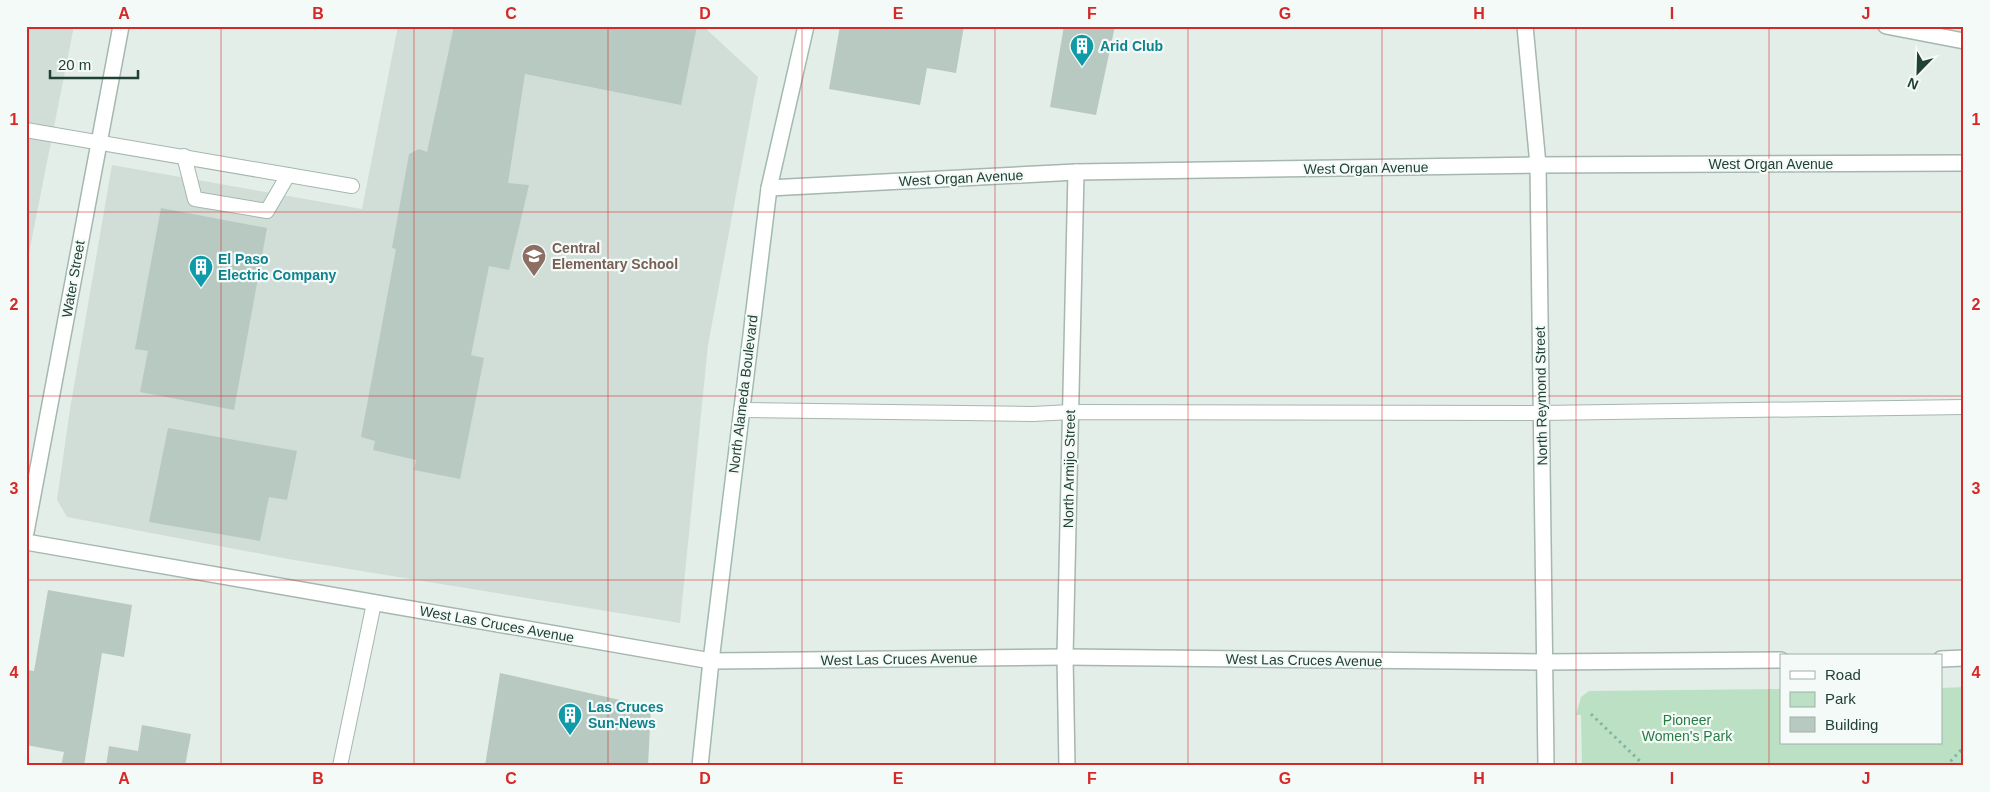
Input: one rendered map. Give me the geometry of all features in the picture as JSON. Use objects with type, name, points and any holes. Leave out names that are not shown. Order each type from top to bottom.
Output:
[{"type":"street","name":"Water Street","points":[[26,532],[120,26]]},
{"type":"street","name":"North Alameda Boulevard","points":[[700,766],[711,661],[769,188],[806,26]]},
{"type":"street","name":"North Reymond Street","points":[[1525,26],[1538,165],[1546,766]]},
{"type":"street","points":[[1886,26],[1964,41]]},
{"type":"street","name":"West Organ Avenue","points":[[769,188],[1076,172],[1538,165],[1964,163]]},
{"type":"street","name":"North Armijo Street","points":[[1066,766],[1065,657],[1076,172]]},
{"type":"street","name":"West Las Cruces Avenue","points":[[26,542],[711,661],[1065,657],[1544,662],[1780,660]]},
{"type":"street","points":[[1942,658],[1964,658]]},
{"type":"lane","points":[[26,130],[352,186]]},
{"type":"lane","points":[[184,156],[195,199],[267,211],[288,175]]},
{"type":"lane","points":[[741,410],[1032,414],[1071,412],[1541,413],[1964,407]]},
{"type":"lane","points":[[340,766],[374,603]]},
{"type":"path","points":[[1591,714],[1645,766]]},
{"type":"path","points":[[1946,766],[1964,747]]},
{"type":"shaded area","points":[[26,26],[74,26],[26,268]]},
{"type":"shaded area","name":"Central Elementary School","points":[[398,26],[703,26],[758,77],[708,345],[680,623],[288,559],[67,517],[57,500],[70,409],[112,165],[362,209]]},
{"type":"green space","name":"Pioneer Women's Park","points":[[1964,687],[1964,766],[1582,766],[1581,715],[1576,715],[1581,697],[1589,691],[1780,689],[1780,744],[1942,744],[1942,688]]},
{"type":"building","points":[[454,26],[697,26],[681,105],[525,74],[508,183],[529,185],[509,270],[489,266],[471,355],[484,358],[460,479],[414,470],[416,460],[373,450],[375,441],[361,437],[396,249],[392,248],[409,154],[419,149],[427,152]]},
{"type":"building","points":[[840,26],[964,26],[956,73],[927,68],[920,105],[829,89]]},
{"type":"building","name":"Arid Club","points":[[1064,26],[1115,26],[1096,115],[1050,107]]},
{"type":"building","name":"El Paso Electric Company","points":[[161,208],[267,228],[234,410],[140,392],[148,351],[135,349]]},
{"type":"building","points":[[168,428],[297,451],[287,500],[269,497],[260,541],[149,522]]},
{"type":"building","points":[[48,590],[132,605],[124,657],[102,653],[84,766],[61,766],[64,752],[26,745],[26,670],[34,671]]},
{"type":"building","name":"Las Cruces Sun-News","points":[[500,673],[651,707],[648,766],[485,766]]},
{"type":"building","points":[[142,725],[191,734],[185,766],[106,766],[109,746],[138,751]]},
{"type":"place","name":"Arid Club","points":[[1082,67]]},
{"type":"place","name":"Central Elementary School","points":[[534,277]]},
{"type":"place","name":"El Paso Electric Company","points":[[201,288]]},
{"type":"place","name":"Las Cruces Sun-News","points":[[570,736]]}]
